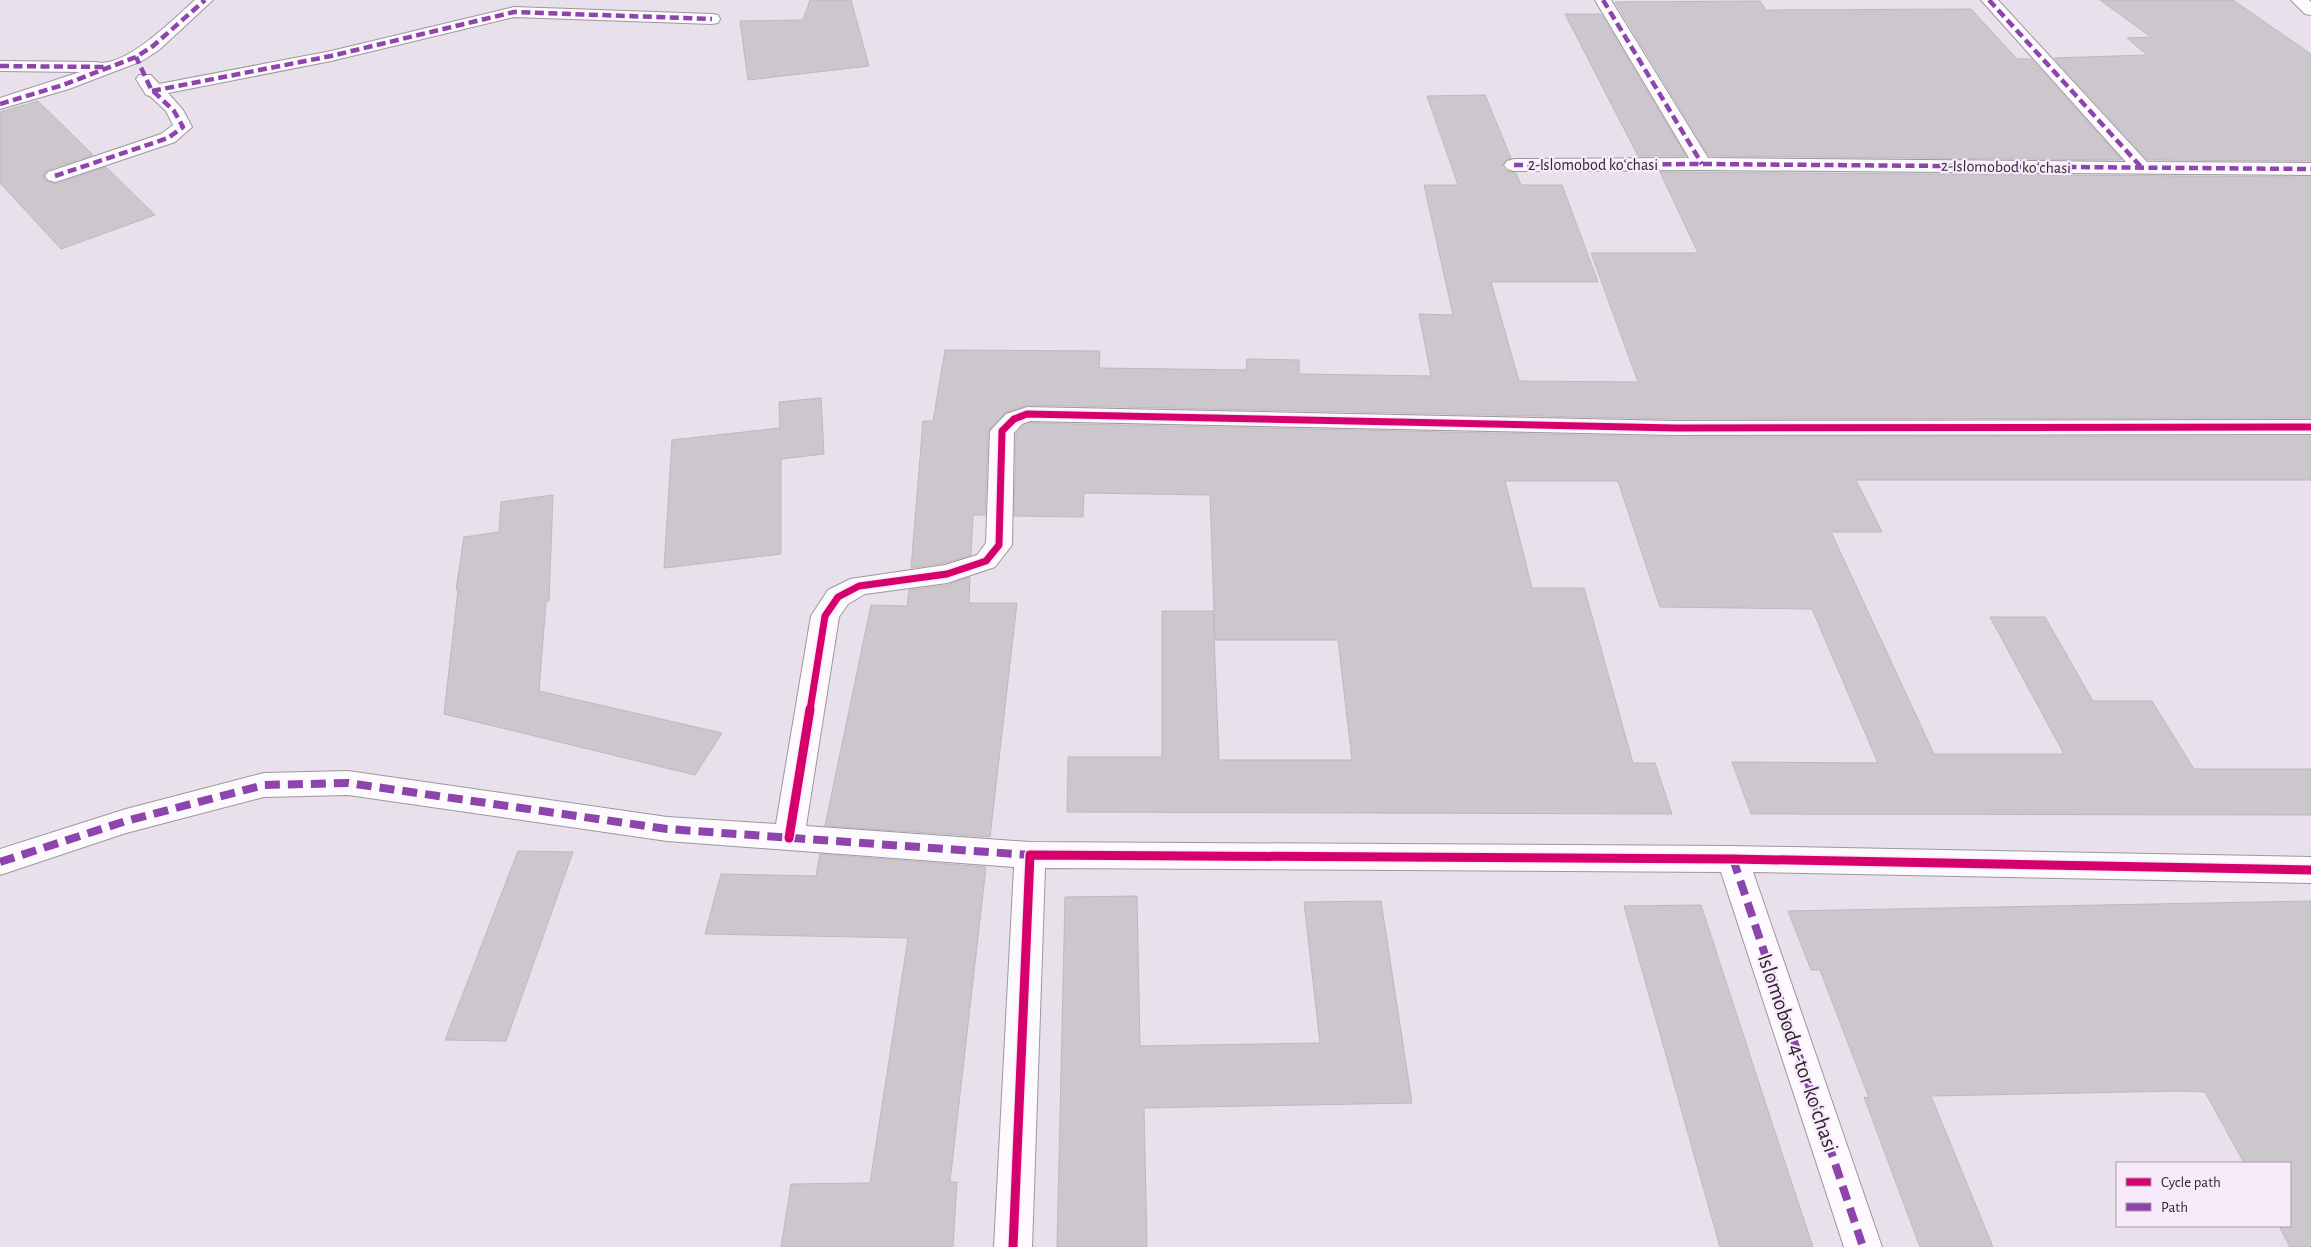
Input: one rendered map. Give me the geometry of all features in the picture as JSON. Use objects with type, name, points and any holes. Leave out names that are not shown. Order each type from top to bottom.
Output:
[{"type":"street","points":[[0,104],[63,84],[136,57],[153,46],[204,0]]},
{"type":"street","points":[[1603,0],[1702,164]]},
{"type":"street","points":[[1989,0],[2142,168]]},
{"type":"street","points":[[2300,0],[2311,10]]},
{"type":"street","points":[[152,90],[331,56],[514,12],[712,19]]},
{"type":"street","points":[[55,176],[168,138],[183,127],[181,118],[152,90],[142,74],[136,57]]},
{"type":"street","points":[[0,66],[110,67]]},
{"type":"street","name":"2-Islomobod koʻchasi","points":[[1514,165],[1702,164],[2311,170]]},
{"type":"street","points":[[789,838],[825,616],[838,597],[859,586],[947,574],[986,561],[999,544],[1002,431],[1014,419],[1027,414],[1676,428],[2311,427]]},
{"type":"street","points":[[0,862],[126,821],[264,785],[348,783],[667,829],[1030,855],[1732,859],[2311,870]]},
{"type":"street","points":[[1013,1247],[1030,855]]},
{"type":"street","name":"Islomobod 4-tor koʻchasi","points":[[1732,859],[1863,1247]]},
{"type":"building","points":[[810,0],[851,0],[869,66],[748,80],[740,21],[803,20]]},
{"type":"building","points":[[2100,0],[2233,0],[2311,54],[2311,161],[2148,160],[2054,58],[2147,55],[2127,38],[2151,37]]},
{"type":"building","points":[[1760,1],[1766,10],[1971,9],[2017,59],[2031,59],[2122,160],[1709,156],[1615,2]]},
{"type":"building","points":[[1565,14],[1601,14],[1686,156],[1638,156]]},
{"type":"building","points":[[1485,95],[1511,158],[1506,160],[1502,166],[1506,171],[1516,173],[1521,185],[1562,185],[1598,282],[1491,282],[1519,381],[1638,382],[1591,253],[1698,253],[1660,172],[2311,177],[2311,418],[1676,419],[1027,405],[1005,413],[988,431],[985,515],[973,515],[971,555],[945,563],[911,568],[923,421],[933,421],[945,350],[1100,351],[1099,368],[1246,370],[1247,359],[1299,360],[1299,374],[1431,376],[1419,314],[1453,315],[1424,185],[1458,185],[1427,96]]},
{"type":"building","points":[[38,101],[93,155],[47,170],[43,176],[46,181],[56,184],[106,167],[155,215],[61,249],[0,183],[0,112]]},
{"type":"building","points":[[821,398],[824,454],[781,459],[781,554],[664,568],[672,440],[780,428],[779,402]]},
{"type":"building","points":[[1030,423],[1676,437],[2311,436],[2311,480],[1856,480],[1882,532],[1831,532],[1934,754],[2064,754],[1990,617],[2045,617],[2093,701],[2152,701],[2194,769],[2311,769],[2311,815],[1751,814],[1732,762],[1878,763],[1812,609],[1660,607],[1618,481],[1505,481],[1532,588],[1584,588],[1633,763],[1655,763],[1672,814],[1067,812],[1068,757],[1162,757],[1162,611],[1213,611],[1219,760],[1352,760],[1338,640],[1215,640],[1210,495],[1084,493],[1083,517],[1014,516],[1016,434],[1023,426]]},
{"type":"building","points":[[553,495],[549,601],[546,602],[539,691],[722,733],[695,775],[444,714],[458,590],[456,590],[464,537],[499,532],[501,502]]},
{"type":"building","points":[[970,577],[969,603],[1017,603],[990,837],[825,826],[871,605],[907,606],[909,590],[947,585]]},
{"type":"building","points":[[518,851],[573,852],[506,1041],[445,1040]]},
{"type":"building","points":[[820,854],[986,867],[950,1182],[957,1182],[953,1247],[781,1247],[791,1184],[870,1183],[908,938],[705,934],[721,874],[816,876]]},
{"type":"building","points":[[1137,896],[1140,1046],[1320,1043],[1304,902],[1381,901],[1412,1103],[1144,1108],[1147,1247],[1057,1247],[1065,897]]},
{"type":"building","points":[[2311,901],[2311,1247],[2290,1247],[2280,1227],[2291,1227],[2291,1162],[2243,1162],[2205,1092],[2180,1091],[1931,1096],[1993,1247],[1920,1247],[1864,1097],[1869,1098],[1820,970],[1811,970],[1788,911]]},
{"type":"building","points":[[1701,905],[1813,1247],[1720,1247],[1624,906]]},
{"type":"marked path","points":[[0,104],[63,85],[136,57],[153,46],[205,0]]},
{"type":"marked path","points":[[1603,0],[1702,164]]},
{"type":"marked path","points":[[1989,0],[2142,168]]},
{"type":"marked path","points":[[152,91],[331,56],[514,12],[712,19]]},
{"type":"marked path","points":[[55,176],[168,138],[183,127],[178,115],[151,89],[136,57]]},
{"type":"marked path","points":[[0,66],[105,67]]},
{"type":"marked path","points":[[1514,165],[1702,164],[2311,169]]},
{"type":"marked path","points":[[0,862],[126,821],[264,785],[348,783],[667,829],[1030,855]]},
{"type":"marked path","points":[[1733,859],[1863,1247]]},
{"type":"cycle path","points":[[789,838],[825,616],[838,597],[859,586],[947,574],[986,561],[999,545],[1002,431],[1014,419],[1027,414],[1676,428],[2311,427]]},
{"type":"cycle path","points":[[1013,1247],[1030,855],[1733,859],[2311,870]]}]
